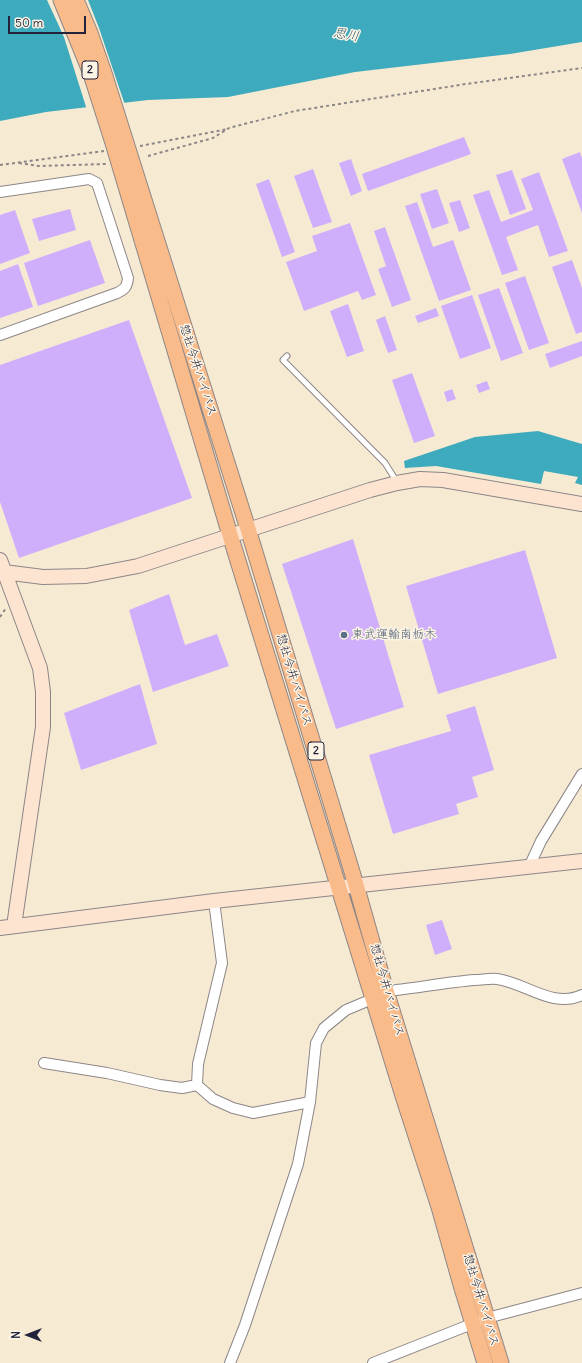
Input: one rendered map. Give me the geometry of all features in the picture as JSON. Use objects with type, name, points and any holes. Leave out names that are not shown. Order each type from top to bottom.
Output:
[{"type":"main road","name":"惣社今井バイパス","points":[[61,0],[121,145],[248,529],[389,999],[501,1363]]},
{"type":"main road","name":"惣社今井バイパス","points":[[76,0],[93,40],[230,535],[338,887],[439,1207],[485,1363]]},
{"type":"street","points":[[0,192],[89,179],[96,183],[128,278],[125,289],[117,293],[0,335]]},
{"type":"street","points":[[1,568],[43,577],[86,576],[138,566],[248,529],[398,483],[420,479],[443,480],[582,504]]},
{"type":"street","points":[[1,568],[40,668],[43,692],[43,727],[7,927],[214,901],[582,861]]},
{"type":"street","points":[[529,867],[541,841],[582,774]]},
{"type":"street","points":[[214,901],[222,964],[198,1064],[198,1085],[213,1099],[233,1108],[253,1114],[310,1102]]},
{"type":"street","points":[[396,990],[458,981],[496,979],[526,987],[550,998],[566,1000],[582,995]]},
{"type":"street","points":[[230,1363],[245,1325],[298,1164],[310,1102],[316,1043],[324,1028],[346,1010],[365,1002]]},
{"type":"street","points":[[44,1063],[107,1073],[182,1088],[198,1085]]},
{"type":"street","points":[[373,1363],[487,1318],[582,1293]]},
{"type":"lane","points":[[287,356],[283,360],[385,463],[398,483]]},
{"type":"path","points":[[0,165],[229,128],[295,111],[466,84],[582,68]]},
{"type":"path","points":[[148,156],[213,138],[229,128]]},
{"type":"path","points":[[15,162],[39,166],[106,164]]},
{"type":"water","name":"思川","points":[[0,0],[582,0],[582,42],[510,54],[355,72],[228,97],[148,100],[46,112],[0,121]]},
{"type":"water","points":[[538,431],[582,444],[582,485],[575,483],[578,477],[544,471],[541,484],[436,466],[405,468],[404,461],[475,437]]},
{"type":"pier","points":[[47,0],[88,0],[125,105],[87,110],[64,37]]},
{"type":"building","points":[[464,137],[471,154],[368,191],[362,174]]},
{"type":"building","points":[[580,152],[582,158],[582,213],[562,159]]},
{"type":"building","points":[[351,159],[362,191],[351,196],[339,163]]},
{"type":"building","points":[[313,169],[332,222],[313,228],[294,176]]},
{"type":"building","points":[[512,170],[526,209],[510,215],[496,175]]},
{"type":"building","points":[[539,172],[568,251],[549,257],[538,225],[506,237],[518,270],[502,275],[473,195],[489,190],[501,222],[533,210],[521,179]]},
{"type":"building","points":[[269,179],[295,252],[282,257],[256,184]]},
{"type":"building","points":[[437,189],[449,223],[432,229],[420,194]]},
{"type":"building","points":[[460,200],[470,228],[459,232],[449,203]]},
{"type":"building","points":[[417,202],[433,247],[453,240],[471,290],[439,301],[405,206]]},
{"type":"building","points":[[70,209],[76,230],[39,241],[32,219]]},
{"type":"building","points":[[15,210],[30,253],[0,264],[0,215]]},
{"type":"building","points":[[350,223],[376,295],[362,300],[358,291],[304,311],[286,262],[317,251],[312,236]]},
{"type":"building","points":[[385,227],[411,300],[392,307],[378,269],[386,266],[374,231]]},
{"type":"building","points":[[90,240],[105,283],[38,306],[24,263]]},
{"type":"building","points":[[572,260],[582,288],[582,332],[576,334],[552,267]]},
{"type":"building","points":[[18,264],[33,307],[0,318],[0,271]]},
{"type":"building","points":[[525,276],[549,343],[529,350],[505,283]]},
{"type":"building","points":[[499,288],[523,353],[501,361],[478,295]]},
{"type":"building","points":[[472,295],[491,348],[460,359],[441,306]]},
{"type":"building","points":[[348,304],[364,351],[347,357],[330,311]]},
{"type":"building","points":[[436,308],[439,316],[418,323],[415,316]]},
{"type":"building","points":[[385,316],[397,350],[388,353],[376,320]]},
{"type":"building","points":[[129,320],[192,498],[19,558],[0,502],[0,365]]},
{"type":"building","points":[[582,341],[582,356],[550,368],[545,354]]},
{"type":"building","points":[[412,373],[435,436],[414,443],[392,380]]},
{"type":"building","points":[[487,381],[490,389],[479,393],[476,385]]},
{"type":"building","points":[[452,389],[456,399],[447,402],[444,392]]},
{"type":"building","name":"東武運輸南栃木","points":[[353,539],[404,707],[336,729],[282,564]]},
{"type":"building","points":[[525,550],[557,658],[438,694],[406,586]]},
{"type":"building","points":[[169,594],[185,645],[217,634],[229,666],[153,692],[129,610]]},
{"type":"building","points":[[140,684],[157,744],[81,770],[64,713]]},
{"type":"building","points":[[475,706],[494,770],[472,777],[478,797],[456,804],[459,814],[393,834],[369,755],[451,731],[446,715]]},
{"type":"building","points":[[442,920],[452,949],[435,955],[426,925]]},
{"type":"place","name":"東武運輸南栃木","points":[[344,635]]}]
